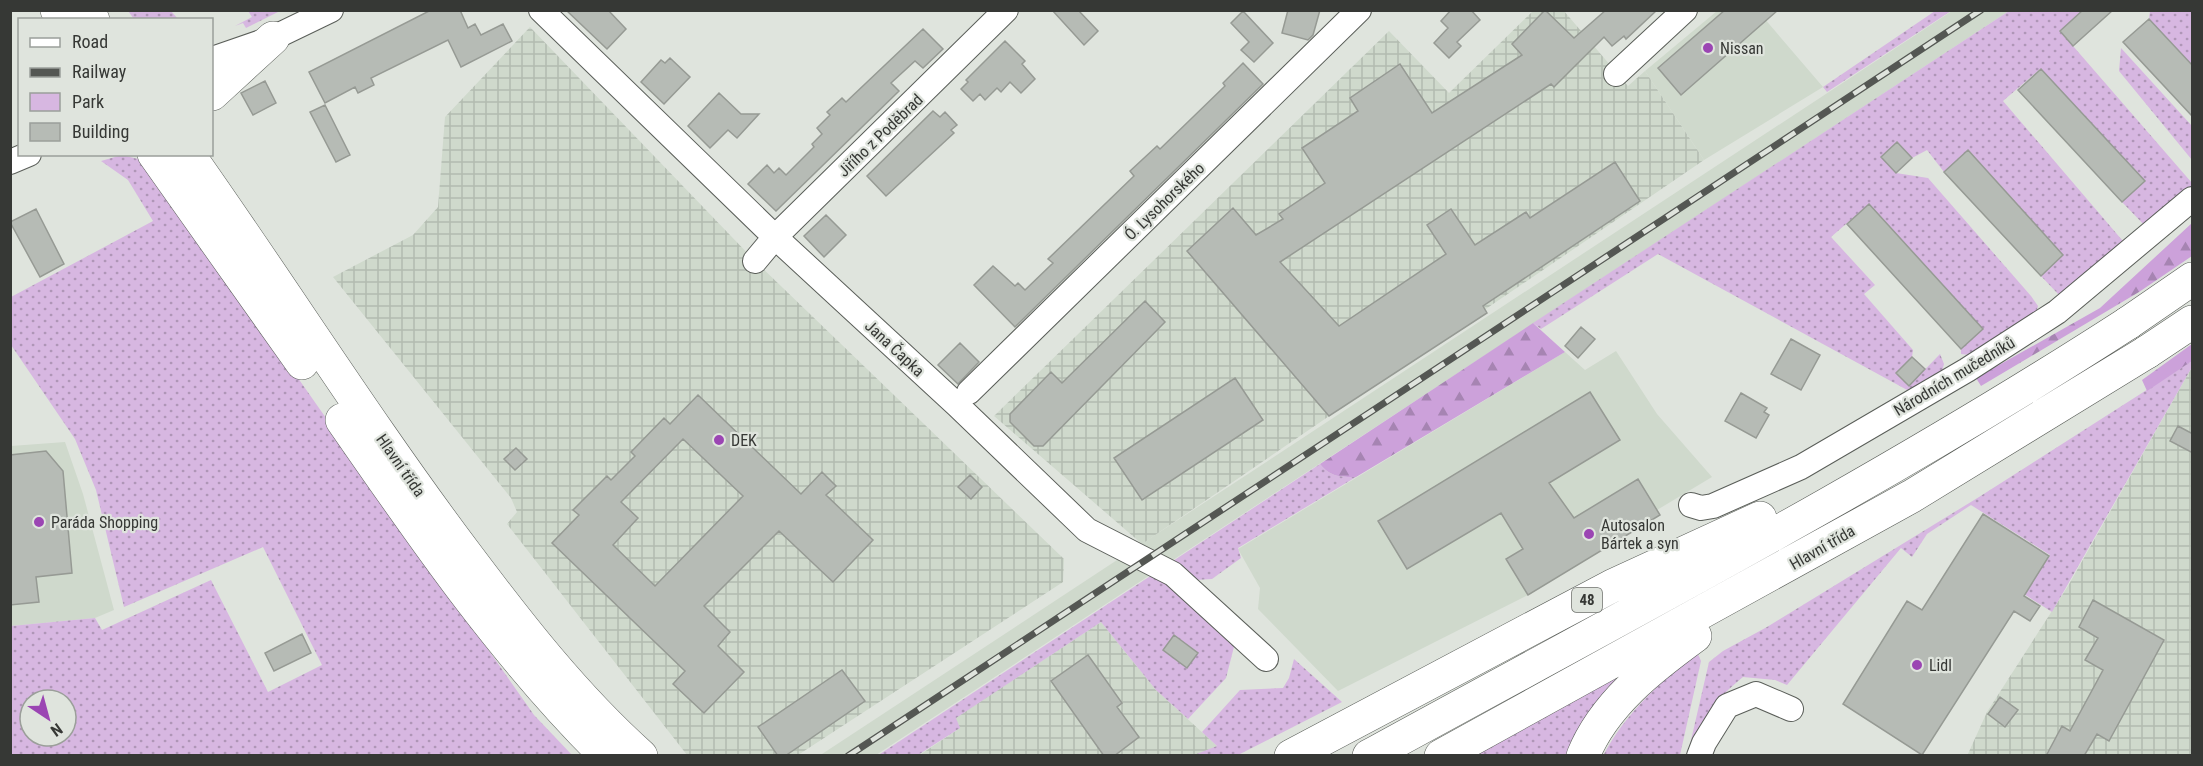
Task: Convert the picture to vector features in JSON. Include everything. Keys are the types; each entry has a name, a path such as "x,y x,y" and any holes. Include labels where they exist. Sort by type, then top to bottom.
{"main road":[{"path":"213,93 273,38"},
{"name":"Hlavní třída","path":"154,156 408,516 532,678 606,756"},
{"name":"Hlavní třída","path":"190,156 205,168 314,342 487,582 551,664 641,756"},
{"name":"48","path":"1369,756 1893,466 2012,396 2193,279"},
{"name":"Hlavní třída","path":"1441,756 1790,566 1912,496 2193,322"},
{"name":"48","path":"1291,756 1612,586 1743,525 1893,466"},
{"path":"1583,756 1588,743 1621,696 1646,673 1790,566"}],"street":[{"path":"213,59 273,38 332,10"},
{"name":"Jana Čapka","path":"541,10 775,237 957,405 1087,530 1173,574 1266,659"},
{"name":"Jiřího z Poděbrad","path":"755,261 775,237 1006,10"},
{"name":"Ó. Lysohorského","path":"969,392 1359,10"},
{"path":"1616,74 1685,10"},
{"name":"Národních mučedníků","path":"1691,505 1701,508 1713,506 1792,471 1967,370 2057,312 2193,199"},
{"path":"1699,756 1704,743 1727,706 1756,694 1791,709"}],"shaded area":[{"path":"1533,11 1564,11 1628,86 1645,71 1704,160 1142,544 994,416 1389,31 1449,93"},
{"path":"1717,11 1758,11 1823,87 1704,160 1645,71"},
{"path":"1952,11 2009,11 876,755 819,756"},
{"path":"530,27 755,261 1064,559 1063,582 798,755 687,755 507,524 517,512 511,498 333,277 413,235 438,207 445,117"},
{"path":"1616,351 1657,414 1712,477 1657,510 1660,515 1528,595 1338,691 1258,609 1260,588 1238,549 1565,352 1585,370"},
{"path":"2192,367 2192,755 1967,756 1987,712 2068,586"},
{"path":"65,442 83,494 114,610 95,618 11,626 11,446"},
{"path":"1101,622 1156,690 1217,746 1194,756 918,756 960,728 955,718"}],"green space":[{"path":"128,11 171,11 177,18 133,18"},
{"path":"248,11 280,11 246,28 243,23 235,26 252,17"},
{"path":"1935,11 1951,11 1827,92 1823,87"},
{"path":"2009,11 2083,11 2060,31 2192,183 2192,188 2148,229 2122,202 2040,69 2003,101 2128,247 2059,295 2041,276 2063,255 1968,150 1944,172 1927,150 1912,158 1897,142 1881,157 1896,173 1928,178 2031,296 2038,306 2036,313 1970,355 1961,354 1961,349 1982,329 1869,204 1831,237 1875,285 1864,294 1913,350 1912,357 1896,373 1909,386 1940,354 1944,364 1942,371 1909,391 1658,254 1541,329 1533,323"},
{"path":"2150,11 2192,11 2192,66 2149,19"},
{"path":"2121,48 2192,126 2192,160 2119,71"},
{"path":"126,156 146,161 534,715 572,755 11,756 11,626 95,618 102,630 211,580 268,692 322,665 263,547 124,607 96,490 75,439 11,345 11,297 153,221 128,180 101,161"},
{"path":"2192,223 2192,256 2139,292 1981,386 1976,378 2100,308"},
{"path":"1533,323 1565,352 1356,477 1332,474 1320,464"},
{"path":"2192,344 2192,361 2147,391 2142,380"},
{"path":"2192,361 2192,367 2052,612 2024,594 2050,555 1971,505 1927,534 1912,557 1901,548 1787,685 1775,680 1743,677 1724,694 1711,710 1689,749 1709,662 1723,651 1767,627 1979,497"},
{"path":"1320,464 1332,474 1356,477 1238,548 1241,558 1212,579 1195,580 1173,561"},
{"path":"1155,573 1236,639 1226,678 1188,719 1156,690 1101,622 956,718 960,728 918,755 877,756"},
{"path":"1697,652 1701,661 1680,755 1603,756 1633,712 1657,687"},
{"path":"1294,659 1342,702 1238,755 1194,755 1217,746 1202,732 1240,690 1283,688 1289,678"},
{"path":"1619,676 1583,724 1567,755 1474,756"}],"building":[{"path":"431,10 460,10 468,28 475,24 481,35 503,24 512,41 461,67 448,40 371,78 374,85 358,93 355,87 325,103 309,72"},
{"path":"566,10 608,10 626,29 607,49"},
{"path":"1052,10 1078,10 1098,31 1084,45"},
{"path":"1288,10 1320,10 1313,35 1308,40 1282,33"},
{"path":"1451,10 1471,10 1480,20 1457,42 1461,46 1449,58 1434,43 1448,28 1441,21"},
{"path":"1545,10 1574,38 1606,10 1657,10 1626,39 1624,36 1612,46 1604,37 1554,87 1551,84 1280,262 1339,326 1446,254 1427,225 1451,209 1475,245 1526,212 1530,218 1615,162 1640,201 1483,306 1487,313 1329,416 1187,251 1233,208 1256,235 1283,219 1279,214 1325,183 1302,148 1358,111 1350,98 1400,64 1432,113 1522,55 1512,44"},
{"name":"Nissan","path":"1725,10 1778,10 1681,95 1658,68"},
{"path":"2083,10 2113,10 2073,46 2060,31"},
{"path":"1243,11 1273,43 1254,62 1241,50 1249,42 1231,23"},
{"path":"2149,19 2193,66 2193,117 2123,42"},
{"path":"923,29 943,49 923,68 915,61 891,83 899,91 776,211 748,184 767,165 774,173 779,168 786,175 814,147 812,144 822,134 817,128 830,115 827,112 842,98 846,102"},
{"path":"1005,41 1025,61 1022,64 1035,79 1021,93 1010,82 1001,92 997,88 985,100 980,94 973,101 961,89 968,82 966,80"},
{"path":"670,58 690,77 664,104 641,82 661,60 665,63"},
{"path":"1243,63 1263,84 1015,327 974,285 993,266 1015,286 1018,283 1025,290 1053,263 1048,259 1134,176 1130,171 1157,146 1160,149 1225,86 1223,83"},
{"path":"2041,69 2145,181 2122,202 2018,90"},
{"path":"265,81 276,103 253,115 241,93"},
{"path":"719,93 741,114 759,114 737,138 728,130 710,148 688,126"},
{"path":"325,105 350,155 336,162 310,112"},
{"path":"933,111 940,117 945,112 957,125 951,130 954,133 886,196 867,176"},
{"path":"1897,142 1912,158 1896,173 1881,157"},
{"path":"1968,150 2063,255 2041,276 1944,172"},
{"path":"1869,204 1983,329 1961,349 1847,224"},
{"path":"36,209 64,264 40,277 10,222"},
{"path":"826,215 846,235 824,257 804,236"},
{"path":"1145,301 1165,322 1043,446 1034,446 1010,422 1010,414 1051,372 1062,383"},
{"path":"1581,327 1595,339 1578,358 1565,346"},
{"path":"1791,339 1820,355 1801,390 1771,374"},
{"path":"960,343 979,362 958,384 938,365"},
{"path":"1912,357 1925,369 1909,386 1896,373"},
{"path":"1235,378 1263,420 1142,500 1114,458"},
{"path":"1590,392 1620,440 1549,483 1574,518 1638,479 1660,515 1528,595 1506,559 1523,549 1501,513 1407,569 1378,521"},
{"path":"1741,393 1767,408 1764,412 1769,415 1756,438 1725,421"},
{"path":"698,395 801,494 822,472 836,486 826,495 873,540 833,582 779,531 704,606 730,632 718,646 744,672 704,713 673,684 685,671 552,543 579,515 573,510 607,476 611,480 635,456 631,452 664,418 670,424","holes":["683,439 743,496 655,586 613,545 638,518 621,502"]},
{"path":"2178,426 2193,434 2193,453 2170,441"},
{"path":"516,448 527,459 515,470 504,459"},
{"name":"Paráda Shopping","path":"46,451 63,471 72,573 36,577 39,602 10,605 10,455"},
{"path":"970,475 982,487 971,499 958,487"},
{"path":"1983,514 2049,556 2024,596 2040,606 2030,621 2014,611 1922,755 1843,704 1907,601 1922,610"},
{"path":"2093,600 2164,640 2109,741 2097,734 2084,756 2046,756 2062,726 2070,731 2103,670 2085,660 2098,638 2079,627"},
{"path":"302,634 311,653 274,671 265,653"},
{"path":"1174,635 1198,653 1187,668 1163,650"},
{"path":"1088,655 1122,703 1117,707 1139,737 1114,756 1104,756 1051,681"},
{"path":"842,670 865,701 785,756 778,756 758,727"},
{"path":"2000,697 2018,710 2005,727 1988,714"}],"railway":[{"path":"848,756 1981,10"}],"place":[{"name":"Nissan","path":"1708,48"},
{"name":"DEK","path":"719,440"},
{"name":"Paráda Shopping","path":"39,522"},
{"name":"Autosalon Bártek a syn","path":"1589,534"},
{"name":"Lidl","path":"1917,665"}]}
